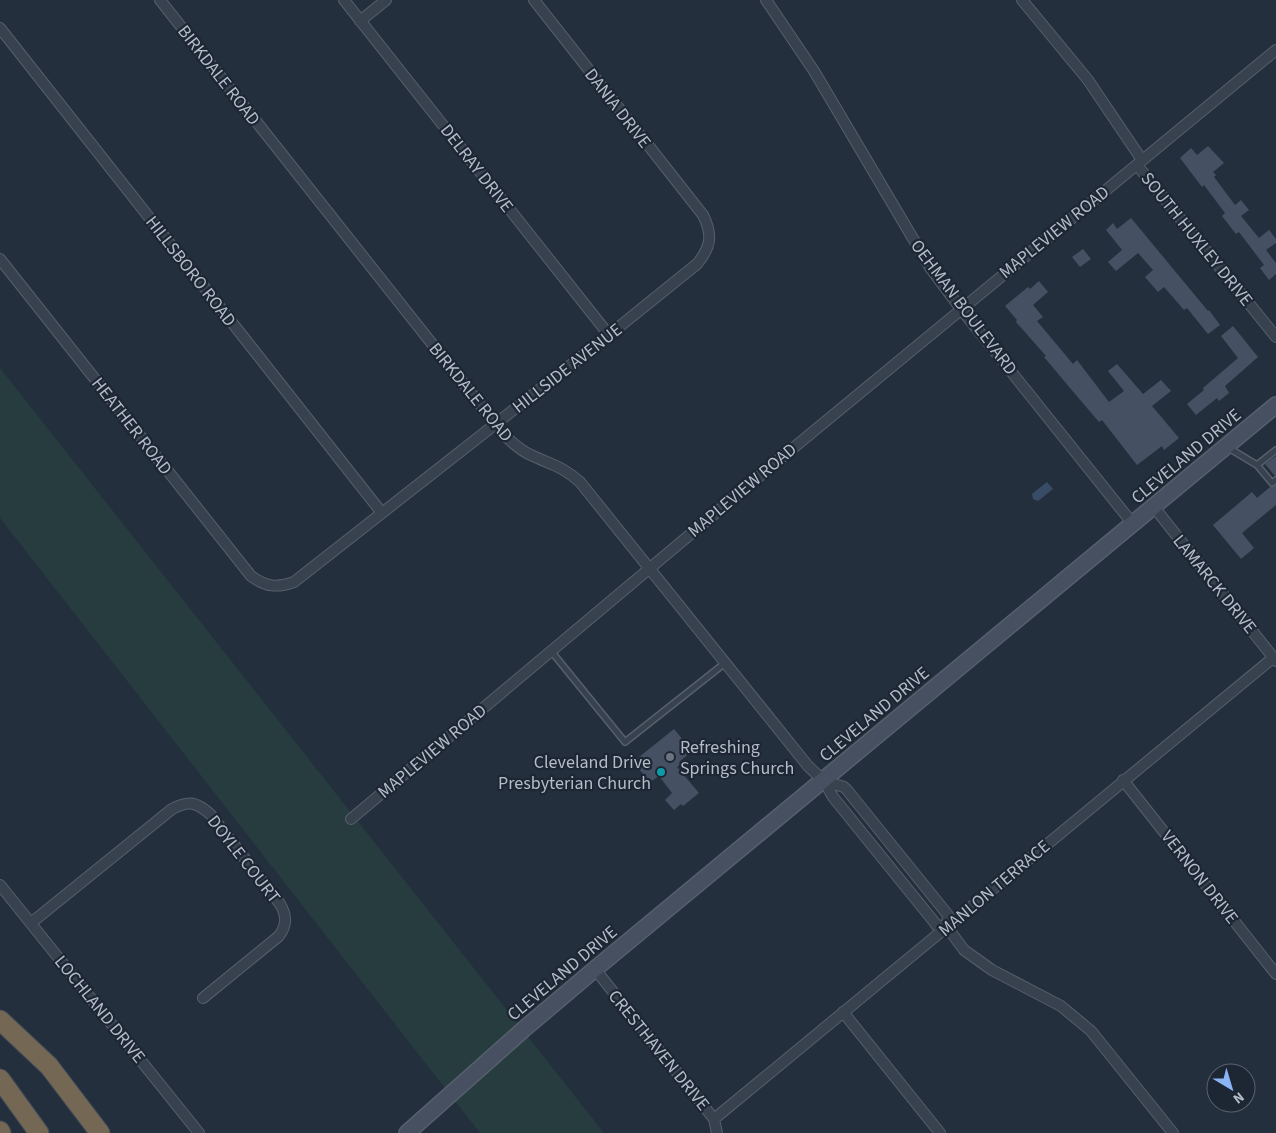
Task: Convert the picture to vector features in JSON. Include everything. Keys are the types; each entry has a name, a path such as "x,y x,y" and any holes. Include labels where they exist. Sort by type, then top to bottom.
{"highway":[{"path":"0,1020 49,1066 100,1133"},
{"path":"0,1079 39,1133"}],"street":[{"name":"BIRKDALE ROAD","path":"160,0 504,436 518,448 555,464 580,482 808,766 824,781"},
{"name":"DELRAY DRIVE","path":"344,0 609,335"},
{"path":"360,20 386,0"},
{"name":"DANIA DRIVE","path":"534,0 703,215"},
{"name":"OEHMAN BOULEVARD","path":"766,0 814,71 931,269 1133,524"},
{"name":"SOUTH HUXLEY DRIVE","path":"1022,0 1088,80 1139,162 1276,336"},
{"name":"HILLSBORO ROAD","path":"0,28 382,513"},
{"name":"MAPLEVIEW ROAD","path":"351,819 649,568 1276,50"},
{"name":"HILLSIDE AVENUE","path":"270,586 283,586 294,582 697,264 705,255 709,245 708,225 703,215"},
{"name":"HEATHER ROAD","path":"0,259 251,576 270,586"},
{"name":"CLEVELAND DRIVE","path":"407,1133 595,969 1154,508 1276,405"},
{"name":"LAMARCK DRIVE","path":"1154,508 1275,659"},
{"name":"MANLON TERRACE","path":"714,1118 1124,780 1275,659"},
{"name":"VERNON DRIVE","path":"1124,780 1276,974"},
{"path":"824,781 844,787 948,915 947,927 964,950 992,970 1061,1006 1091,1031 1173,1133"},
{"path":"824,781 833,797 936,925 947,927"},
{"name":"DOYLE COURT","path":"31,923 172,809 183,803 193,803 202,807 210,815 280,904 286,917 284,929 279,936 203,998"},
{"path":"885,862 897,853"},
{"name":"LOCHLAND DRIVE","path":"0,885 199,1133"},
{"name":"CRESTHAVEN DRIVE","path":"595,969 714,1118 717,1133"},
{"path":"843,1012 940,1133"}],"lane":[{"path":"1226,446 1257,465 1274,482"},
{"path":"1257,465 1276,450"},
{"path":"551,651 625,742 725,663"}],"green space":[{"path":"0,368 604,1133 480,1133 0,518"}],"water":[{"path":"1047,482 1053,489 1038,501 1033,499 1032,494"}],"building":[{"path":"1208,146 1224,163 1213,172 1216,175 1214,177 1235,205 1241,200 1249,210 1241,216 1259,238 1269,230 1276,239 1276,243 1266,250 1276,263 1276,274 1269,280 1260,268 1264,265 1239,232 1236,234 1222,216 1225,213 1180,158 1191,148 1197,155"},
{"path":"1131,218 1220,325 1208,334 1187,308 1184,310 1164,287 1158,292 1145,277 1153,270 1138,253 1116,271 1108,262 1122,250 1106,230 1113,223 1117,229"},
{"path":"1083,249 1091,259 1080,267 1072,257"},
{"path":"1039,281 1048,292 1033,305 1043,317 1037,321 1073,364 1077,360 1109,402 1124,391 1108,371 1117,364 1143,394 1161,380 1171,391 1152,406 1179,438 1164,450 1162,446 1137,465 1102,420 1099,422 1044,357 1046,356 1016,322 1017,320 1005,306 1028,287 1030,289"},
{"path":"1233,326 1258,357 1225,386 1229,393 1219,401 1217,398 1196,415 1187,404 1238,358 1221,336"},
{"path":"1276,456 1276,476 1275,476 1265,464"},
{"path":"1276,485 1276,505 1242,533 1254,548 1241,559 1213,525 1252,492 1257,498 1270,487"},
{"name":"Cleveland Drive Presbyterian Church","path":"674,729 692,751 679,762 681,764 677,767 699,793 683,806 681,804 674,810 665,800 672,793 659,776 650,782 633,762"}],"place":[{"name":"Refreshing Springs Church","path":"670,757"},
{"name":"Cleveland Drive Presbyterian Church","path":"661,772"}]}
